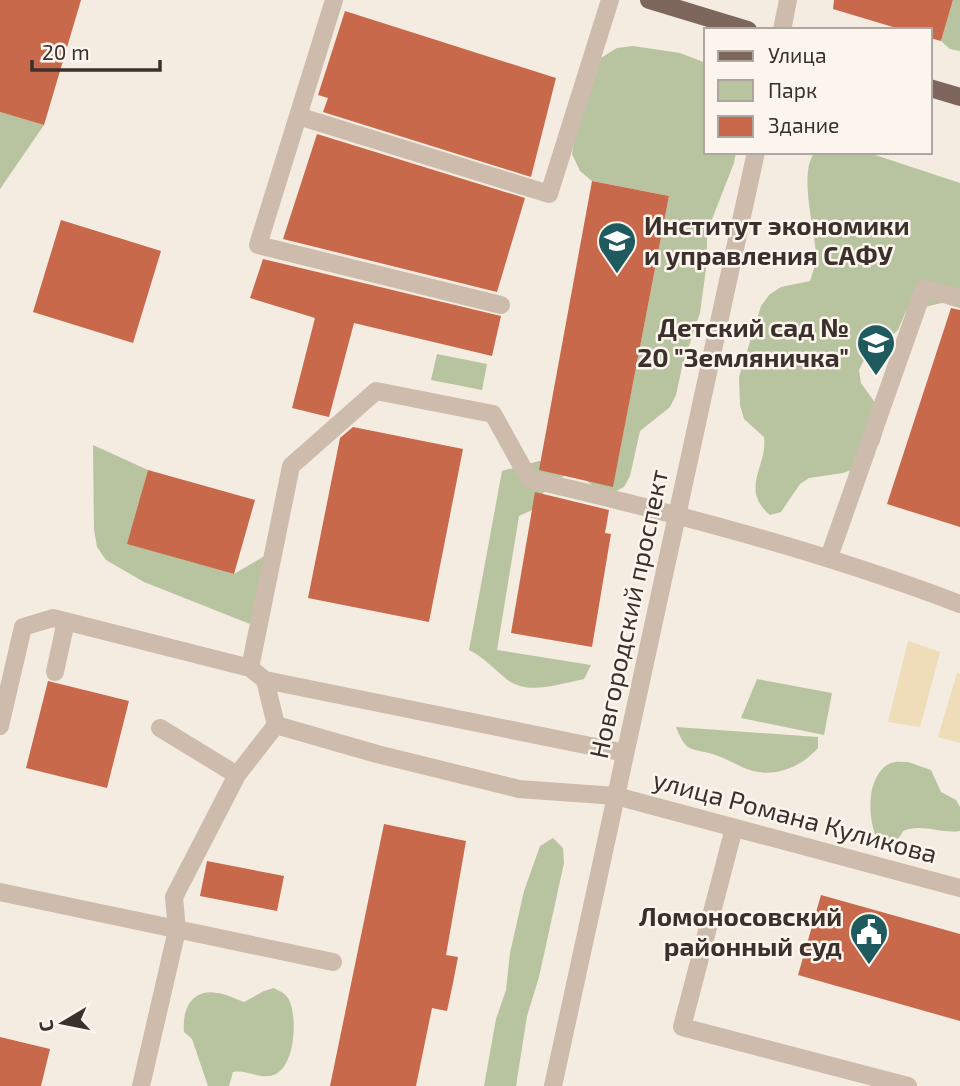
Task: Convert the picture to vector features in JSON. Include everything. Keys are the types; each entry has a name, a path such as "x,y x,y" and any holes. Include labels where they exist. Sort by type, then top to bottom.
{"main road":[{"path":"649,0 741,28"},
{"path":"932,89 960,97"}],"street":[{"path":"334,0 258,245 501,304"},
{"path":"298,116 550,194 610,0"},
{"path":"782,28 788,0"},
{"name":"Новгородский проспект","path":"553,1086 756,154"},
{"path":"829,557 923,288 960,299"},
{"path":"250,667 291,466 376,391 493,414 529,479 677,514 829,557 960,604"},
{"path":"0,726 23,627 52,618 250,667 265,680 625,753"},
{"path":"55,672 66,621"},
{"path":"141,1086 177,930 174,897 237,775 276,725 265,680"},
{"name":"улица Романа Куликова","path":"276,725 377,754 519,789 616,796 960,888"},
{"path":"160,728 237,775"},
{"path":"734,828 682,1027 908,1086"},
{"path":"0,891 333,962"}],"green space":[{"path":"953,0 960,0 960,51 950,49 941,41"},
{"path":"633,46 680,53 704,62 704,154 736,154 707,232 707,261 700,313 682,367 676,395 670,407 640,431 630,476 624,487 612,493 600,491 579,475 566,474 543,493 543,505 519,516 497,650 591,665 584,679 532,688 513,683 469,650 502,471 539,461 615,475 669,196 592,181 580,171 572,154 579,114 587,102 601,58 617,48"},
{"path":"0,112 44,125 0,189"},
{"path":"814,154 872,154 960,183 960,299 906,311 898,330 864,360 859,370 861,383 881,411 882,434 879,444 854,469 809,478 800,484 781,512 770,515 761,505 756,487 764,437 744,419 740,405 739,377 761,306 769,295 781,287 810,281 816,255 808,187 810,161"},
{"path":"437,354 487,364 482,390 431,380"},
{"path":"93,445 148,470 128,544 234,574 268,554 255,626 144,582 106,560 97,547 94,530"},
{"path":"757,679 832,693 824,735 741,718"},
{"path":"676,727 818,737 818,748 797,765 780,771 762,772 749,770 718,756 688,747"},
{"path":"908,762 931,770 941,792 956,800 960,807 960,831 917,828 903,831 892,841 877,839 870,809 873,786 883,769 891,763"},
{"path":"553,838 563,848 564,863 539,977 527,1016 516,1086 484,1086 496,1019 506,990 510,953 524,891 540,846"},
{"path":"274,988 289,999 293,1019 291,1052 282,1069 271,1076 233,1072 229,1086 208,1086 192,1039 184,1032 185,1016 190,1003 208,992 224,994 244,1002"}],"sand":[{"path":"908,641 940,652 920,727 888,722"},
{"path":"957,673 960,674 960,743 938,737"}],"building":[{"path":"0,0 81,0 44,125 0,112"},
{"path":"834,0 953,0 941,41 932,39 932,28 896,28 833,9"},
{"path":"345,11 556,78 531,177 323,112 328,98 318,95"},
{"path":"317,134 525,198 497,292 283,239"},
{"path":"592,181 669,196 613,487 539,470"},
{"path":"61,220 161,251 133,343 33,312"},
{"path":"263,259 501,316 492,356 354,323 329,417 292,408 315,318 250,298"},
{"path":"951,308 960,310 960,527 887,504"},
{"path":"353,427 463,449 429,622 308,598 340,438"},
{"path":"148,470 255,500 234,574 127,544"},
{"path":"535,492 609,510 605,533 611,534 592,647 511,633"},
{"path":"48,681 129,701 107,788 26,768"},
{"path":"384,824 466,841 446,955 458,957 453,983 447,1011 432,1008 416,1086 330,1086"},
{"path":"207,861 284,876 277,911 200,896"},
{"path":"821,895 960,934 960,1021 798,975"},
{"path":"0,1037 50,1049 41,1086 0,1086"}],"place":[{"name":"Институт экономики и управления САФУ","path":"617,275"},
{"name":"Детский сад № 20 \"Земляничка\"","path":"876,377"},
{"name":"Ломоносовский районный cуд","path":"869,966"}]}
